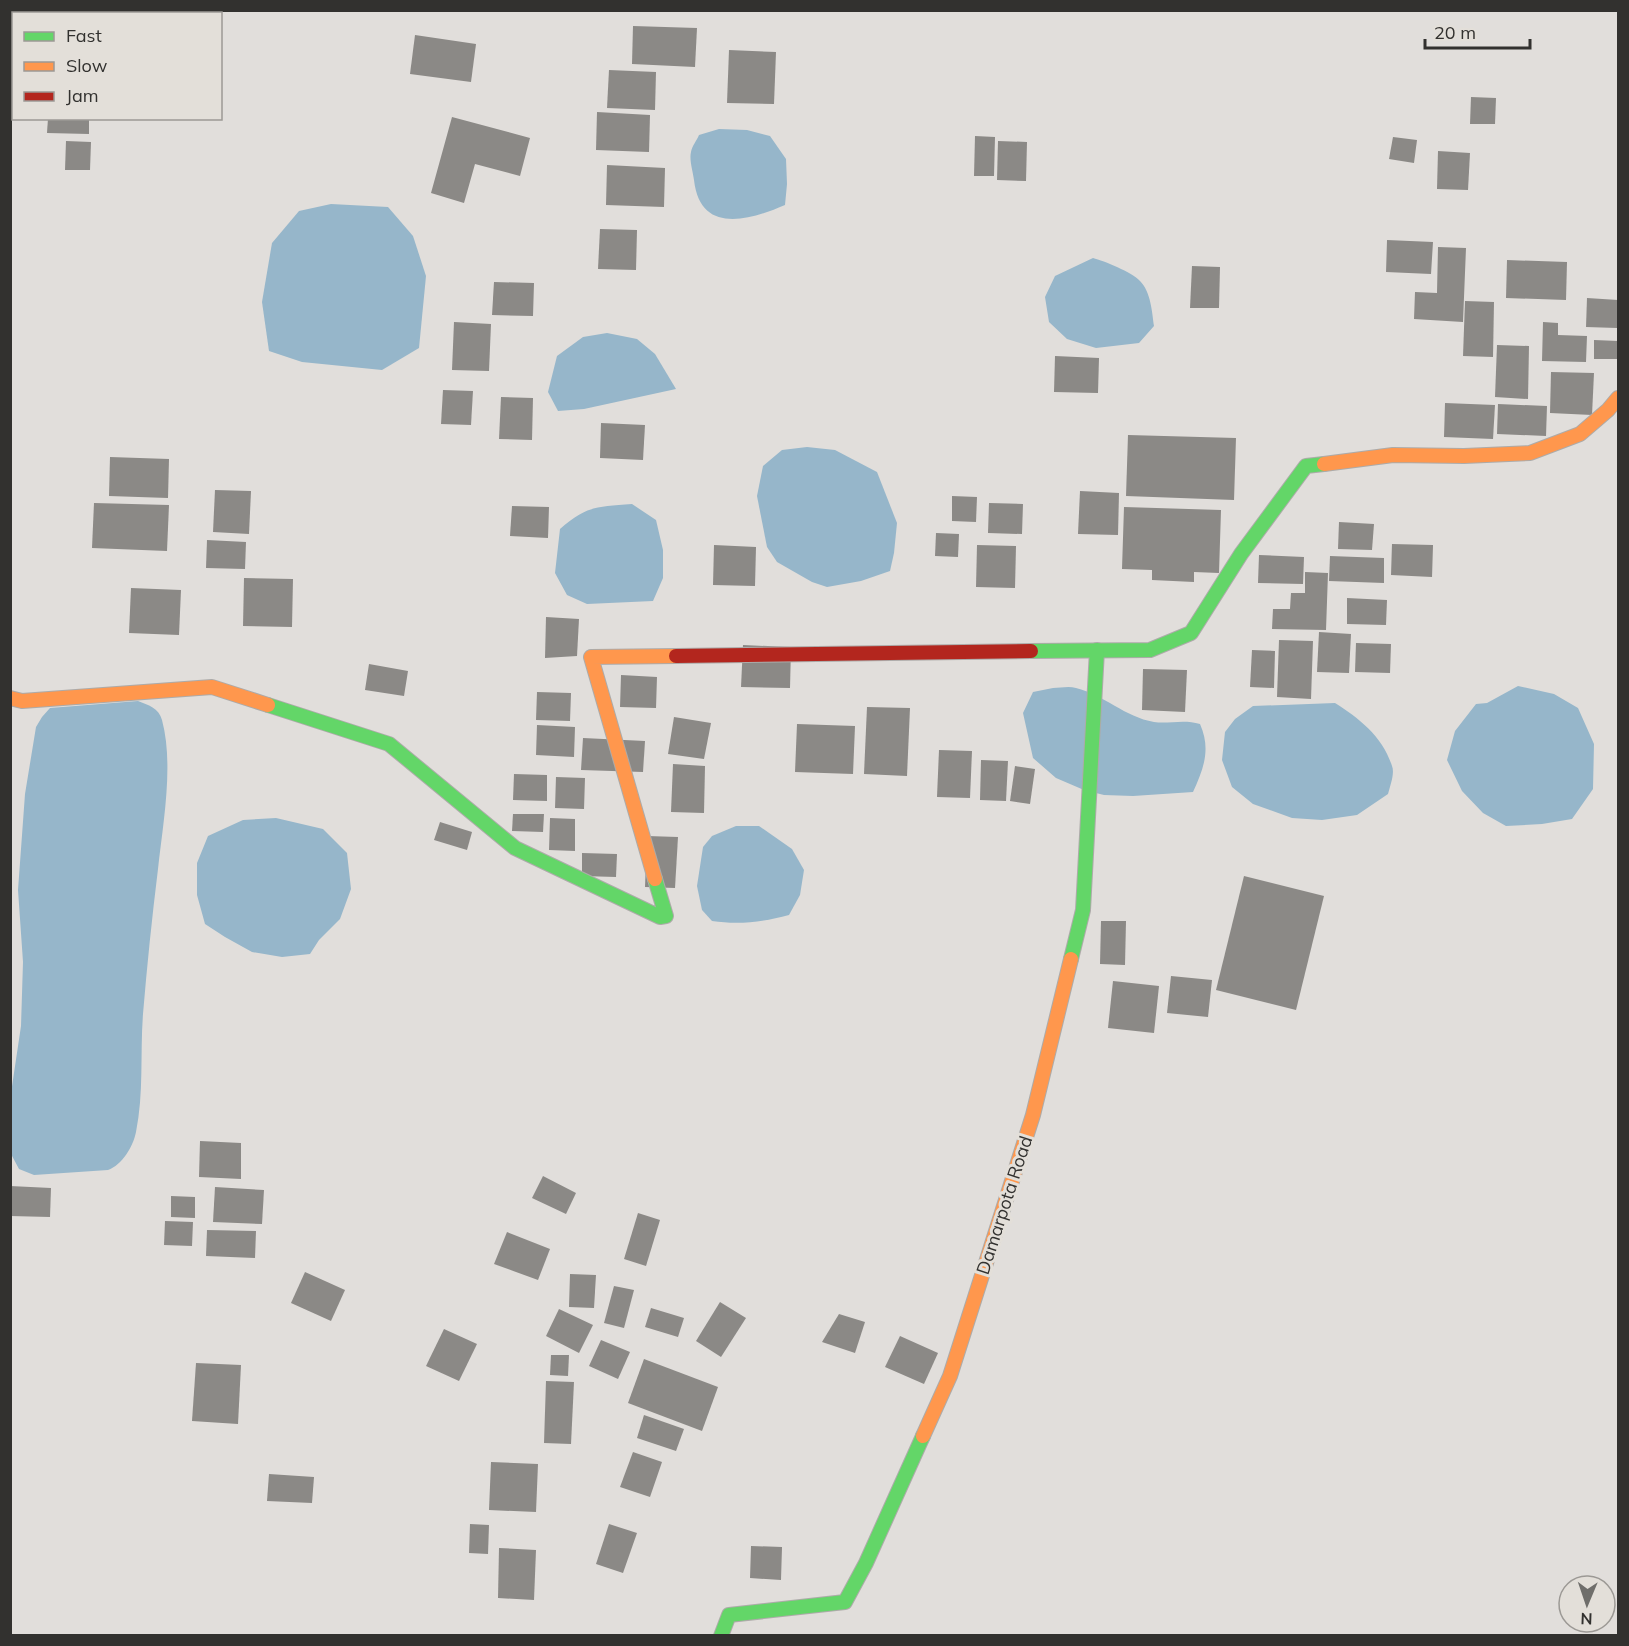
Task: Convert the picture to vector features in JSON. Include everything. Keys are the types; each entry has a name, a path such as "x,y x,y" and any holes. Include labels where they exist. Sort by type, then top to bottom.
{"street":[{"path":"10,698 22,701 212,687 389,744 515,849 660,917 666,916 591,657 1150,650 1191,633 1241,554 1306,466 1393,455 1464,456 1530,453 1580,434 1608,410 1618,398"},
{"name":"Damarpota Road","path":"721,1635 729,1615 845,1602 866,1563 950,1376 1033,1115 1083,910 1097,650"}],"water":[{"path":"719,129 747,130 770,136 786,159 785,205 756,215 728,219 716,216 706,209 698,197 691,166 691,152 699,135"},
{"path":"331,204 388,207 413,236 426,276 419,348 382,370 302,362 269,351 262,302 272,243 299,211"},
{"path":"1093,258 1131,274 1147,291 1154,326 1139,343 1096,348 1067,339 1049,322 1045,297 1055,276"},
{"path":"607,333 637,339 655,354 676,389 584,409 558,411 548,392 557,356 583,337"},
{"path":"807,447 835,450 877,472 897,523 890,571 861,581 827,587 812,582 777,562 767,547 757,496 763,466 782,450"},
{"path":"632,504 656,520 663,550 663,578 653,601 587,604 567,595 555,573 560,529 586,511"},
{"path":"1518,686 1554,694 1578,708 1594,744 1593,789 1572,819 1542,824 1506,826 1483,813 1462,791 1447,760 1455,731 1476,704 1487,703"},
{"path":"1073,687 1086,691 1134,716 1154,722 1200,724 1206,750 1193,792 1133,796 1104,795 1084,790 1056,778 1033,758 1023,713 1033,692"},
{"path":"138,701 153,708 161,716 167,756 167,775 165,814 142,1029 140,1103 136,1132 126,1155 113,1168 34,1175 19,1169 11,1154 11,1093 21,1026 23,962 18,890 25,794 36,727 50,708"},
{"path":"1335,703 1369,729 1383,746 1393,769 1388,794 1357,815 1322,820 1292,818 1253,804 1232,787 1222,760 1225,732 1235,719 1253,706"},
{"path":"276,818 323,829 347,853 351,889 340,919 319,940 310,954 282,957 252,952 205,924 197,895 197,863 208,836 243,820"},
{"path":"736,826 759,826 792,849 804,870 800,895 789,915 732,923 712,921 702,910 697,886 703,847 712,836"}],"building":[{"path":"633,26 697,28 695,67 632,64"},
{"path":"415,35 476,44 471,82 410,74"},
{"path":"729,50 776,52 774,104 727,103"},
{"path":"609,70 656,72 655,110 607,108"},
{"path":"10,79 12,79 12,114 10,114"},
{"path":"1471,97 1496,98 1495,124 1470,124"},
{"path":"597,112 650,115 649,152 596,150"},
{"path":"452,117 530,138 520,176 475,164 464,203 431,193"},
{"path":"48,120 89,120 89,134 47,133"},
{"path":"975,136 995,137 994,176 974,176"},
{"path":"1393,137 1417,140 1414,163 1389,159"},
{"path":"66,141 91,142 90,170 65,170"},
{"path":"998,141 1027,142 1026,181 997,180"},
{"path":"1438,151 1470,153 1468,190 1437,189"},
{"path":"607,165 665,168 664,207 606,205"},
{"path":"600,229 637,230 636,270 598,269"},
{"path":"1387,240 1433,242 1431,274 1386,272"},
{"path":"1438,247 1466,248 1463,322 1414,319 1415,292 1437,293"},
{"path":"1507,260 1567,262 1566,300 1506,298"},
{"path":"1192,266 1220,267 1219,308 1190,308"},
{"path":"494,282 534,283 533,316 492,315"},
{"path":"1587,298 1618,300 1617,328 1586,327"},
{"path":"1465,301 1494,302 1493,357 1463,356"},
{"path":"454,322 491,324 489,371 452,370"},
{"path":"1543,322 1558,323 1558,335 1587,336 1586,362 1542,361"},
{"path":"1594,340 1618,341 1618,359 1594,359"},
{"path":"1497,345 1529,346 1528,399 1495,397"},
{"path":"1055,356 1099,358 1098,393 1054,392"},
{"path":"1551,372 1594,373 1592,415 1550,413"},
{"path":"443,390 473,391 471,425 441,424"},
{"path":"501,397 533,398 532,440 499,439"},
{"path":"1445,403 1495,405 1493,439 1444,437"},
{"path":"1498,404 1547,406 1546,436 1497,434"},
{"path":"601,423 645,425 643,460 600,458"},
{"path":"1128,435 1236,438 1234,500 1126,496"},
{"path":"110,457 169,459 168,498 109,496"},
{"path":"215,490 251,491 249,534 213,532"},
{"path":"1080,491 1119,493 1118,535 1078,534"},
{"path":"952,496 977,497 976,522 952,521"},
{"path":"94,503 169,505 167,551 92,548"},
{"path":"989,503 1023,504 1022,534 988,533"},
{"path":"512,506 549,507 548,538 510,536"},
{"path":"1124,507 1221,510 1219,573 1194,572 1194,582 1152,580 1152,570 1122,569"},
{"path":"1339,522 1374,524 1372,550 1338,549"},
{"path":"936,533 959,534 958,557 935,556"},
{"path":"207,540 246,542 245,569 206,568"},
{"path":"1392,544 1433,545 1432,577 1391,575"},
{"path":"714,545 756,547 755,586 713,585"},
{"path":"977,545 1016,546 1015,588 976,587"},
{"path":"1259,555 1304,557 1303,584 1258,583"},
{"path":"1330,556 1384,558 1384,583 1329,581"},
{"path":"1305,572 1328,573 1326,630 1272,629 1273,609 1290,609 1291,593 1305,593"},
{"path":"244,578 293,579 292,627 243,626"},
{"path":"131,588 181,590 179,635 129,633"},
{"path":"1347,598 1387,600 1386,625 1347,624"},
{"path":"546,617 579,619 577,656 545,658"},
{"path":"1319,632 1351,634 1349,673 1317,672"},
{"path":"1279,640 1313,641 1311,699 1277,697"},
{"path":"1356,643 1391,644 1390,673 1355,672"},
{"path":"743,645 791,647 790,688 741,687"},
{"path":"1252,650 1275,651 1274,688 1250,687"},
{"path":"369,664 408,671 404,696 365,690"},
{"path":"1143,669 1187,670 1185,712 1142,710"},
{"path":"621,675 657,677 656,708 620,707"},
{"path":"537,692 571,693 570,721 536,720"},
{"path":"867,707 910,708 907,776 864,774"},
{"path":"674,717 711,723 704,759 668,754"},
{"path":"797,724 855,726 853,774 795,772"},
{"path":"537,725 575,727 574,757 536,755"},
{"path":"583,738 645,741 643,772 581,770"},
{"path":"939,750 972,751 970,798 937,797"},
{"path":"981,760 1008,761 1006,801 980,800"},
{"path":"673,764 705,766 704,813 671,812"},
{"path":"1015,766 1035,769 1030,804 1010,801"},
{"path":"514,774 547,775 547,801 513,800"},
{"path":"556,777 585,778 584,809 555,808"},
{"path":"513,814 544,814 543,832 512,831"},
{"path":"550,818 575,819 575,851 549,850"},
{"path":"440,822 472,832 467,850 434,840"},
{"path":"647,836 678,837 675,888 645,887"},
{"path":"582,853 617,854 616,877 582,876"},
{"path":"1244,876 1324,896 1296,1010 1216,990"},
{"path":"1101,921 1126,921 1125,965 1100,964"},
{"path":"1171,976 1212,980 1208,1017 1167,1013"},
{"path":"1113,981 1159,986 1154,1033 1108,1028"},
{"path":"200,1141 241,1143 241,1179 199,1177"},
{"path":"543,1176 576,1193 566,1214 532,1198"},
{"path":"10,1186 51,1188 50,1217 10,1216"},
{"path":"215,1187 264,1190 262,1224 213,1222"},
{"path":"171,1196 195,1197 195,1218 171,1217"},
{"path":"638,1213 660,1220 646,1266 624,1259"},
{"path":"165,1221 193,1222 192,1246 164,1245"},
{"path":"207,1230 256,1231 255,1258 206,1256"},
{"path":"507,1232 550,1249 538,1280 494,1264"},
{"path":"305,1272 345,1290 331,1321 291,1303"},
{"path":"570,1274 596,1275 594,1308 569,1307"},
{"path":"614,1286 634,1290 624,1328 604,1323"},
{"path":"720,1302 746,1318 721,1357 696,1341"},
{"path":"651,1308 684,1318 678,1337 645,1327"},
{"path":"559,1309 593,1325 579,1353 546,1336"},
{"path":"839,1314 865,1322 855,1353 822,1342"},
{"path":"444,1329 477,1344 459,1381 426,1366"},
{"path":"900,1336 938,1353 924,1384 885,1367"},
{"path":"601,1340 630,1352 618,1379 589,1366"},
{"path":"551,1355 569,1355 568,1376 550,1375"},
{"path":"644,1359 718,1387 702,1431 628,1403"},
{"path":"196,1363 241,1365 238,1424 192,1421"},
{"path":"546,1381 574,1382 571,1444 544,1443"},
{"path":"644,1415 684,1429 676,1451 637,1438"},
{"path":"633,1452 662,1462 650,1497 620,1487"},
{"path":"491,1462 538,1464 536,1512 489,1510"},
{"path":"269,1474 314,1477 312,1503 267,1501"},
{"path":"470,1524 489,1525 488,1554 469,1553"},
{"path":"609,1524 637,1533 623,1573 596,1564"},
{"path":"751,1546 782,1547 781,1580 750,1578"},
{"path":"499,1548 536,1550 534,1600 498,1598"}],"traffic: fast":[{"path":"1031,651 1150,650 1191,633 1241,554 1306,466 1324,464"},
{"path":"1071,959 1083,910 1097,650"},
{"path":"268,705 389,744 515,848 660,917 666,916 655,879"},
{"path":"721,1636 729,1615 845,1602 866,1563 923,1436"}],"traffic: slow":[{"path":"1324,464 1393,455 1464,456 1530,453 1580,434 1608,410 1618,398"},
{"path":"655,879 591,657 676,656"},
{"path":"10,698 22,701 212,687 268,705"},
{"path":"923,1436 950,1376 1033,1115 1071,959"}],"traffic: jam":[{"path":"676,656 1031,651"}]}
